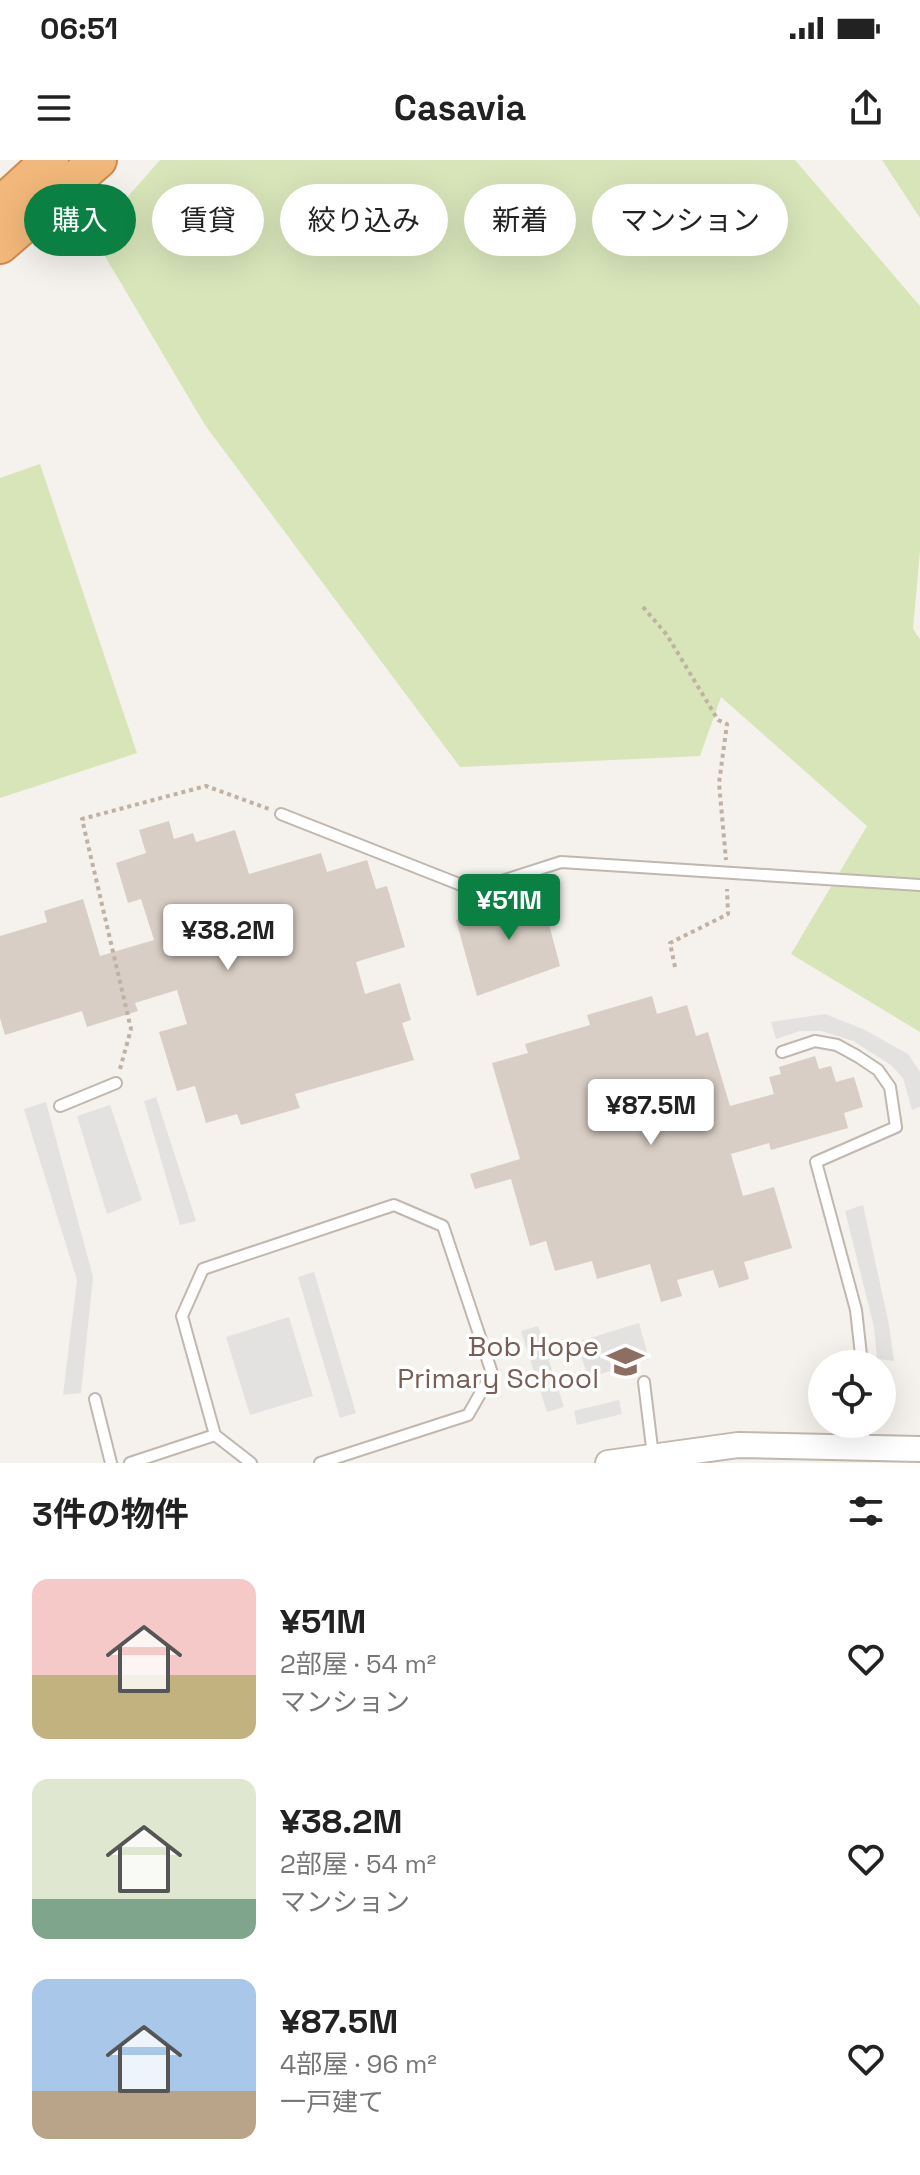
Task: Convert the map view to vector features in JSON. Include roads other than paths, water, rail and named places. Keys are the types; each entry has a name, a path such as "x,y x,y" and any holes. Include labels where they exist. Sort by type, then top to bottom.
{"highway":[{"path":"0,206 50,160"},
{"path":"0,245 98,160"}],"street":[{"path":"608,1463 738,1445 826,1438"},
{"path":"876,1438 920,1449"}],"lane":[{"path":"281,814 474,890 561,862 920,885"},
{"path":"782,1052 815,1041 837,1045 878,1070 890,1087 896,1127 816,1162 856,1310 860,1350"},
{"path":"60,1106 116,1083"},
{"path":"251,1463 215,1435 182,1316 203,1269 394,1205 443,1226 492,1373 468,1415 320,1463"},
{"path":"644,1382 653,1456"},
{"path":"95,1399 111,1463"},
{"path":"130,1463 215,1435"}],"place":[{"name":"Bob Hope Primary School","path":"625,1362"}]}
